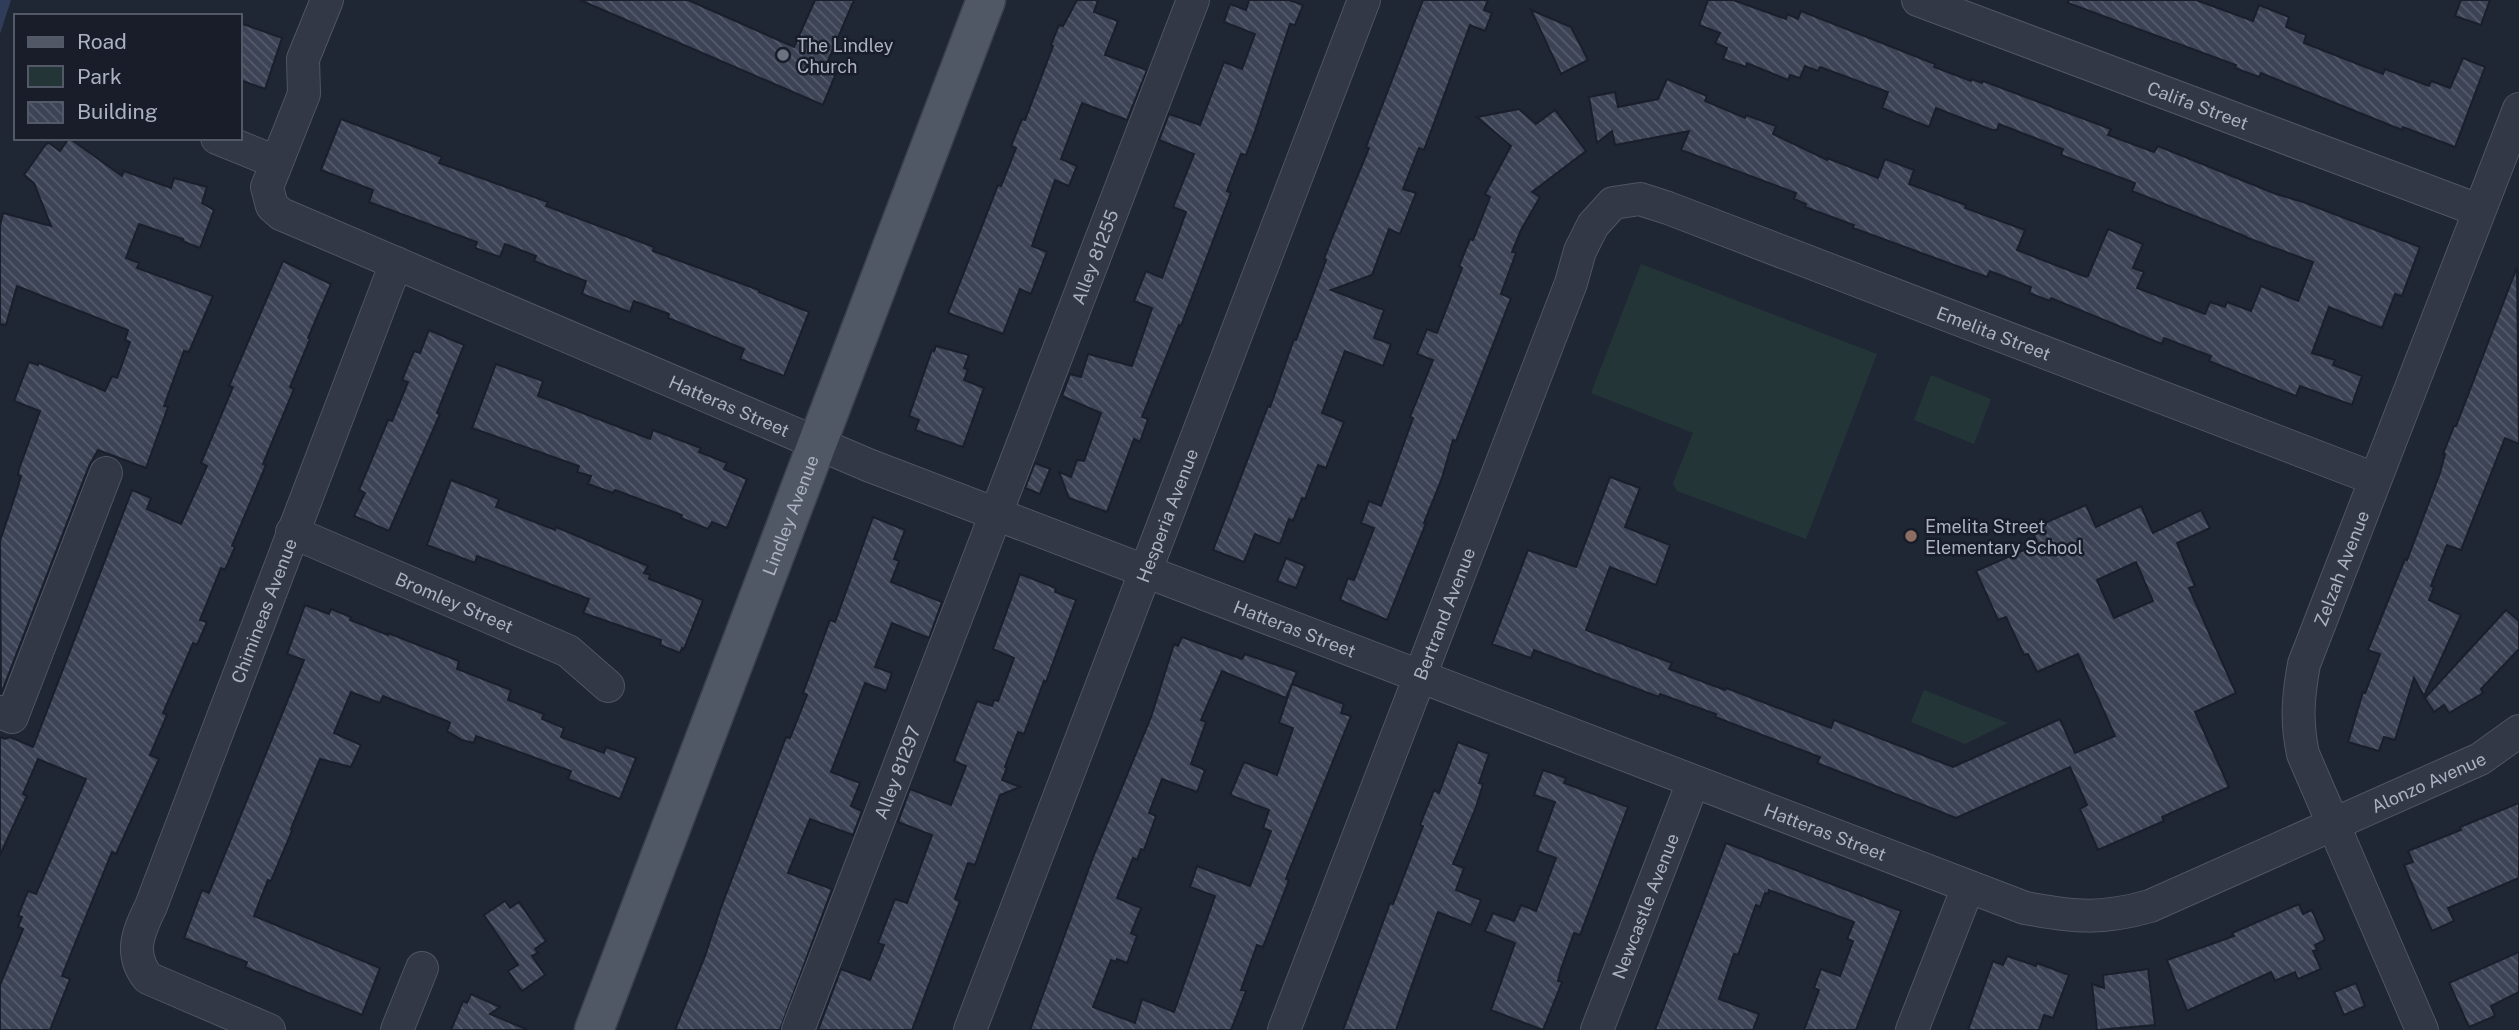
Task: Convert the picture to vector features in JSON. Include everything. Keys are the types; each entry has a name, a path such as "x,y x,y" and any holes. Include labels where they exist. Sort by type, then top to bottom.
{"main road":[{"name":"Lindley Avenue","path":"594,1030 986,0"}],"street":[{"path":"222,140 276,162 304,93 303,59 327,0"},
{"name":"Alley 81255","path":"996,515 1194,0"},
{"name":"Hesperia Avenue","path":"970,1030 1364,0"},
{"name":"Califa Street","path":"1918,0 2478,210"},
{"name":"Zelzah Avenue","path":"2422,1030 2302,754 2297,699 2304,664 2519,109"},
{"name":"Hatteras Street","path":"276,162 267,187 272,206 281,214 817,444 2025,908 2076,917 2122,914 2150,906 2333,826"},
{"name":"Emelita Street","path":"1613,203 1640,199 1668,208 2375,479"},
{"name":"Bertrand Avenue","path":"1283,1030 1571,283 1580,251 1593,225 1613,203"},
{"name":"Chimineas Avenue","path":"269,1030 148,978 137,958 135,946 396,263"},
{"path":"0,712 12,717 106,473"},
{"name":"Alley 81297","path":"798,1030 996,515"},
{"name":"Bromley Street","path":"292,532 568,651 608,686"},
{"name":"Alonzo Avenue","path":"2333,826 2480,758 2519,731"},
{"name":"Newcastle Avenue","path":"1597,1030 1693,782"},
{"path":"1912,1030 1968,887"},
{"path":"397,1030 422,968"}],"green space":[{"path":"1641,264 1877,354 1806,539 1677,491 1673,483 1693,433 1591,393"},
{"path":"1931,375 1991,399 1974,444 1914,420"},
{"path":"1924,690 2008,723 1965,744 1911,722"}],"water":[{"path":"0,0 11,0 0,34"}],"building":[{"path":"580,0 688,0 794,47 815,0 854,0 828,61 839,66 823,105"},
{"path":"1077,0 1098,0 1094,12 1118,21 1105,55 1147,70 1127,120 1082,103 1061,159 1077,166 1069,186 1055,180 1032,246 1047,252 1031,294 1020,289 1003,334 948,313 998,185 1001,186 1016,148 1011,146 1022,119 1025,120 1059,25 1063,26"},
{"path":"1249,0 1289,0 1303,5 1295,25 1290,24 1254,134 1246,155 1241,154 1227,191 1231,193 1181,326 1179,325 1142,417 1148,419 1140,442 1134,439 1107,512 1069,498 1059,472 1071,477 1077,460 1084,461 1101,413 1062,396 1070,374 1081,377 1088,354 1132,366 1152,308 1134,301 1146,271 1162,278 1186,212 1173,207 1194,154 1159,140 1169,114 1200,125 1224,62 1242,69 1255,34 1224,22 1230,4 1246,10"},
{"path":"1423,0 1488,0 1484,10 1492,13 1485,31 1470,25 1424,150 1419,148 1403,189 1416,193 1400,234 1389,229 1372,275 1331,290 1384,310 1374,338 1391,344 1383,366 1345,351 1322,413 1344,422 1326,468 1318,465 1305,499 1302,498 1293,521 1289,519 1280,544 1255,534 1244,562 1213,550 1294,339 1296,340 1326,260 1324,259 1369,148 1366,147"},
{"path":"1708,0 1733,0 1786,19 1787,14 1798,19 1801,11 1935,64 1934,67 1971,81 1983,81 2111,129 2108,135 2154,152 2158,146 2276,194 2420,247 2402,296 2395,294 2382,328 2329,307 2312,353 2335,360 2333,365 2362,376 2352,405 2300,386 2296,396 2209,361 2211,356 2164,338 2162,344 2051,298 2050,301 2029,293 2031,287 1990,271 1987,277 1853,228 1854,225 1805,207 1806,204 1794,199 1796,193 1681,150 1689,131 1615,145 1612,131 1597,143 1589,97 1615,92 1618,107 1658,99 1667,79 1707,96 1705,101 1745,118 1746,115 1776,126 1773,134 1827,160 1878,178 1885,159 1914,170 1909,184 2025,230 2017,250 2086,277 2108,229 2143,244 2133,268 2144,272 2137,288 2205,314 2210,302 2225,307 2227,302 2251,311 2261,286 2298,301 2313,262 2132,191 2135,183 2061,155 2063,149 1999,124 1997,130 1992,130 1936,108 1929,127 1882,108 1888,92 1820,67 1818,71 1805,66 1800,78 1790,75 1788,80 1747,63 1746,67 1723,59 1727,48 1715,43 1720,33 1699,25"},
{"path":"2069,0 2196,0 2253,21 2259,5 2289,17 2286,27 2306,35 2304,43 2383,74 2385,69 2429,86 2431,81 2450,88 2463,58 2485,67 2455,147 2403,127 2402,130 2261,73 2259,77 2235,68 2236,65 2068,3"},
{"path":"2461,0 2490,0 2481,25 2455,16"},
{"path":"1531,10 1571,27 1588,60 1561,74"},
{"path":"242,24 282,38 265,89 242,81"},
{"path":"1519,109 1536,124 1555,110 1586,151 1532,192 1540,197 1512,252 1516,253 1501,294 1511,298 1456,441 1453,440 1426,523 1387,620 1340,600 1348,578 1354,580 1374,528 1361,523 1369,501 1381,506 1413,418 1410,417 1433,360 1417,354 1427,329 1437,333 1462,268 1459,266 1470,239 1473,240 1490,197 1485,194 1511,146 1477,117"},
{"path":"341,119 442,157 439,163 548,202 546,206 654,247 653,251 759,290 809,312 784,376 740,359 744,349 668,318 669,314 634,301 630,312 582,294 586,281 534,261 536,256 505,244 500,257 475,248 477,242 369,202 373,190 321,170"},
{"path":"68,140 72,140 122,176 124,171 171,188 174,178 207,187 202,203 214,210 200,248 182,241 183,239 139,224 126,258 139,263 137,268 213,296 189,352 184,351 146,468 98,450 89,466 1,694 0,541 21,476 18,475 19,469 40,411 14,401 29,362 39,363 105,391 112,376 117,378 130,342 125,340 128,330 17,286 6,325 0,324 0,226 3,213 51,226 34,183 24,175 46,144 49,143 60,151"},
{"path":"283,261 331,284 290,387 294,389 232,546 235,547 225,570 221,568 200,620 207,622 197,645 193,643 163,713 167,715 150,755 159,759 116,854 112,852 62,976 70,979 50,1030 0,1030 0,985 23,929 18,927 22,917 18,916 28,891 36,894 86,779 38,759 23,794 27,796 0,855 0,737 10,737 33,747 132,490 151,498 147,509 181,524 207,466 201,463 233,387 229,386"},
{"path":"2517,267 2519,444 2505,438 2461,550 2447,545 2431,586 2434,587 2429,600 2461,615 2424,696 2414,678 2395,740 2384,737 2379,751 2348,742 2363,692 2365,693 2380,654 2368,650 2405,559 2407,560 2440,473 2443,454"},
{"path":"429,330 464,345 437,413 440,414 389,531 354,516 365,493 359,490 388,420 392,421 408,382 402,380 414,351 420,353"},
{"path":"936,346 969,355 964,368 968,370 964,380 984,388 963,447 915,430 919,420 909,416 932,350 934,351"},
{"path":"496,364 543,381 538,396 650,439 653,430 701,448 699,452 727,463 724,469 747,479 727,528 712,522 708,529 681,518 682,515 615,490 613,493 588,484 591,476 577,472 579,466 472,428"},
{"path":"1035,463 1050,469 1040,494 1025,488"},
{"path":"1610,477 1640,488 1625,527 1670,545 1656,585 1610,567 1586,630 1672,663 1669,669 1725,690 1726,688 1831,728 1834,720 1953,767 2060,719 2075,753 2115,736 2078,654 2037,672 2028,654 2024,655 2006,617 1998,620 1976,571 2038,544 2031,529 2086,505 2096,527 2141,506 2153,533 2201,510 2210,528 2177,543 2195,586 2189,588 2236,693 2195,712 2229,787 2162,817 2164,821 2098,850 2080,809 2087,805 2070,767 1956,818 1817,763 1820,757 1715,717 1716,714 1660,694 1659,697 1534,650 1531,658 1492,644 1528,550 1576,567","holes":["2136,562 2153,601 2114,618 2097,580"]},
{"path":"451,480 499,499 496,507 555,530 556,527 648,566 644,573 650,575 649,579 703,600 684,649 682,648 680,653 660,645 661,640 583,613 589,599 477,556 475,563 427,545"},
{"path":"873,517 905,530 894,559 899,561 891,582 942,602 929,638 892,623 875,667 892,673 886,691 865,683 831,772 860,783 851,806 862,811 853,835 810,819 788,873 832,889 780,1030 675,1030 786,737 790,738 807,695 803,693 830,620 835,622"},
{"path":"1286,558 1305,566 1296,588 1277,581"},
{"path":"1020,574 1056,588 1055,592 1076,600 1024,734 1018,732 1005,767 1007,768 1002,780 1020,787 1000,795 975,865 968,863 955,899 960,901 912,1030 818,1030 841,969 870,980 884,945 878,943 895,899 907,903 932,835 898,822 910,789 951,805 966,766 954,761 977,701 992,706 994,700 998,701 1014,658 993,649"},
{"path":"305,605 329,614 331,609 351,617 350,620 459,661 457,669 511,690 508,700 544,714 542,719 564,728 561,737 604,753 606,747 636,758 620,799 568,779 571,771 476,736 474,743 462,740 447,731 450,723 447,721 383,696 380,703 351,692 334,733 361,745 351,767 320,759 271,881 268,880 254,916 380,968 362,1015 245,967 247,962 184,938 202,890 209,893 304,660 287,654"},
{"path":"2506,610 2519,621 2519,649 2481,689 2483,693 2449,713 2444,705 2434,712 2425,698"},
{"path":"1182,637 1242,659 1245,654 1297,672 1286,698 1222,671 1201,720 1206,722 1191,764 1205,770 1197,792 1162,779 1149,813 1156,816 1144,850 1141,849 1137,860 1133,858 1117,898 1141,908 1131,933 1137,936 1127,963 1111,960 1093,1007 1135,1023 1142,999 1174,1012 1215,896 1190,887 1197,866 1250,886 1271,831 1263,828 1269,810 1230,795 1244,762 1277,775 1293,728 1279,723 1292,684 1344,704 1341,713 1351,716 1286,879 1289,880 1263,947 1257,945 1241,990 1246,991 1231,1030 1030,1030 1093,857 1151,717 1174,644 1178,646"},
{"path":"1458,742 1489,754 1479,783 1483,784 1476,807 1453,864 1464,868 1456,890 1481,900 1471,925 1438,912 1396,1030 1343,1030 1390,903 1393,904 1423,826 1420,825 1434,790 1439,793"},
{"path":"1543,770 1566,778 1564,783 1628,807 1580,935 1574,933 1558,981 1562,982 1543,1030 1491,1010 1515,943 1485,931 1493,913 1514,921 1521,905 1536,911 1556,858 1537,851 1555,802 1534,795"},
{"path":"2519,803 2519,878 2448,908 2454,921 2432,931 2404,865 2413,862 2408,851"},
{"path":"1726,843 1901,911 1856,1030 1804,1030 1819,990 1814,988 1821,969 1840,976 1853,941 1847,939 1854,922 1769,890 1768,894 1765,893 1760,907 1756,905 1738,955 1734,954 1719,999 1759,1014 1753,1030 1655,1030"},
{"path":"505,901 510,908 519,902 546,941 535,949 538,953 532,956 545,975 522,991 508,971 518,965 484,915"},
{"path":"2299,904 2303,914 2312,910 2325,940 2315,945 2317,950 2313,951 2321,969 2298,979 2295,972 2275,981 2271,972 2187,1011 2167,960 2234,936 2232,933"},
{"path":"2519,952 2519,992 2491,1006 2495,1016 2469,1027 2449,983"},
{"path":"2007,956 2069,975 2053,1018 2044,1015 2039,1030 1968,1030 1993,961 2003,965"},
{"path":"2148,969 2155,1025 2097,1030 2092,984 2104,988 2103,975"},
{"path":"2356,983 2365,1006 2344,1015 2334,992"},
{"path":"471,994 500,1007 490,1014 528,1030 451,1030 463,1001 467,1003"}],"place":[{"name":"The Lindley Church","path":"783,55"},
{"name":"Emelita Street Elementary School","path":"1911,536"}]}
